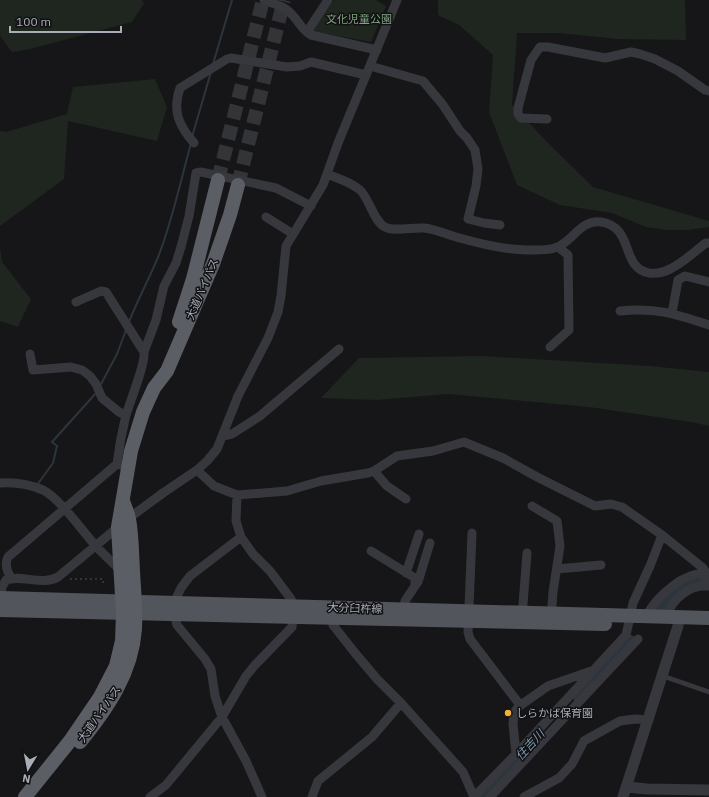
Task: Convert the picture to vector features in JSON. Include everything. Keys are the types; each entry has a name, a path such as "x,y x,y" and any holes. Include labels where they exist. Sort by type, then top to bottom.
{"highway":[{"name":"大道バイパス","path":"36,797 106,708 120,684 130,659 134,642 129,607 122,466 154,388 159,367 187,299 209,221 218,180"},
{"name":"大道バイパス","path":"154,388 167,371 207,280 230,215 238,185"},
{"name":"大道バイパス","path":"25,797 70,741 105,689 116,666 129,607 120,572 124,522"}],"main road":[{"name":"大分臼杵線","path":"0,605 629,620 709,618"},
{"name":"大分臼杵線","path":"629,620 646,616 675,620 709,628"}],"street":[{"path":"264,0 288,10 307,32 315,37 377,50"},
{"path":"307,32 328,0"},
{"path":"0,605 3,584 6,580 44,581 54,579 63,574 124,522 197,470 213,455 223,436 238,396 268,338 274,323 281,296 286,246 323,185 338,142 377,50 394,1"},
{"path":"547,119 521,118 518,114 518,108 531,60 540,47 548,47 605,58 631,52 640,54 655,59 709,91"},
{"path":"194,143 180,124 177,116 177,104 180,88 227,59 231,58 287,66 300,66 312,62 366,75"},
{"path":"370,66 423,82 443,105 460,131 468,138 475,150 478,169 476,186 468,219 500,225"},
{"path":"12,579 8,574 3,561 64,509 122,466 120,444 126,415 144,360 144,352 156,320 164,286 176,263 181,247 189,216 196,173 201,172 276,188 311,206"},
{"path":"327,174 353,185 360,190 378,220 384,227 393,229 424,228 510,249 527,250 558,247 590,223 599,222 610,225 618,230 623,238 634,266 641,271 651,273 660,273 671,269 709,243"},
{"path":"266,217 293,234"},
{"path":"550,347 569,330 568,255 558,247"},
{"path":"672,313 678,280 685,276 709,282"},
{"path":"76,302 101,290 106,292 144,352"},
{"path":"620,311 638,309 672,313 709,325"},
{"path":"223,436 232,434 260,416 339,349"},
{"path":"30,354 33,370 71,367 82,370 90,376 96,384 102,398 119,412 126,415"},
{"path":"197,470 214,486 237,495 287,491 321,481 368,473 374,471 397,456 433,451 464,442 503,458 595,506 611,504 622,507 703,568 707,574 707,586 691,589 682,594 672,605 675,620 663,676 625,792 647,789 709,790"},
{"path":"374,471 387,486 406,499"},
{"path":"0,483 13,482 28,485 43,490 54,497 120,572"},
{"path":"150,797 166,785 222,717 246,676 292,627 294,612 283,587 253,554 240,537 236,520 237,495"},
{"path":"532,506 557,521 560,546 551,618"},
{"path":"472,533 468,632 470,639 520,705"},
{"path":"406,573 419,534"},
{"path":"330,613 333,625 355,653 463,772 474,797 516,754 626,635 633,603 662,536"},
{"path":"240,537 190,576 181,588 174,608 177,626 205,659 211,669 215,696 222,717 246,761 262,797"},
{"path":"404,614 405,601 418,582 430,543"},
{"path":"370,551 415,578 415,586"},
{"path":"522,617 527,553"},
{"path":"557,569 601,565"},
{"path":"646,616 658,600 681,579 693,574 707,574"},
{"path":"490,797 638,639"},
{"path":"516,754 513,717 520,705 548,686 595,669"},
{"path":"312,797 318,781 372,737 401,703"},
{"path":"524,797 559,778 572,764 584,741 620,721 635,719 649,720"}],"lane":[{"path":"663,676 709,692"}],"green space":[{"path":"0,0 142,0 144,3 132,22 30,49 12,52 0,36"},
{"name":"文化児童公園","path":"334,0 376,0 386,6 371,42 312,31"},
{"path":"438,0 685,0 686,40 618,39 559,33 517,33 512,105 593,187 709,221 709,227 688,230 667,230 646,227 612,213 560,205 517,185 489,112 493,55 459,25 438,15"},
{"path":"155,79 167,107 157,141 68,121 64,179 0,226 0,131 6,132 67,114 73,87"},
{"path":"0,248 2,262 31,299 18,327 0,321"},
{"path":"481,356 650,366 709,372 709,426 589,407 448,394 376,400 321,398 359,358"}],"waterway":[{"path":"213,64 232,0"},
{"path":"192,137 211,72"},
{"path":"129,322 165,239 191,143"},
{"path":"100,386 117,354 126,330"},
{"path":"37,485 53,463 57,446 52,442 96,393"},
{"name":"住吉川","path":"659,608 680,586 692,580 709,578"},
{"name":"住吉川","path":"577,694 629,641"},
{"name":"住吉川","path":"481,797 520,755"}],"tunnel":[{"path":"218,180 263,0"},
{"path":"238,185 284,0"}],"place":[{"name":"しらかば保育園","path":"508,713"}]}
